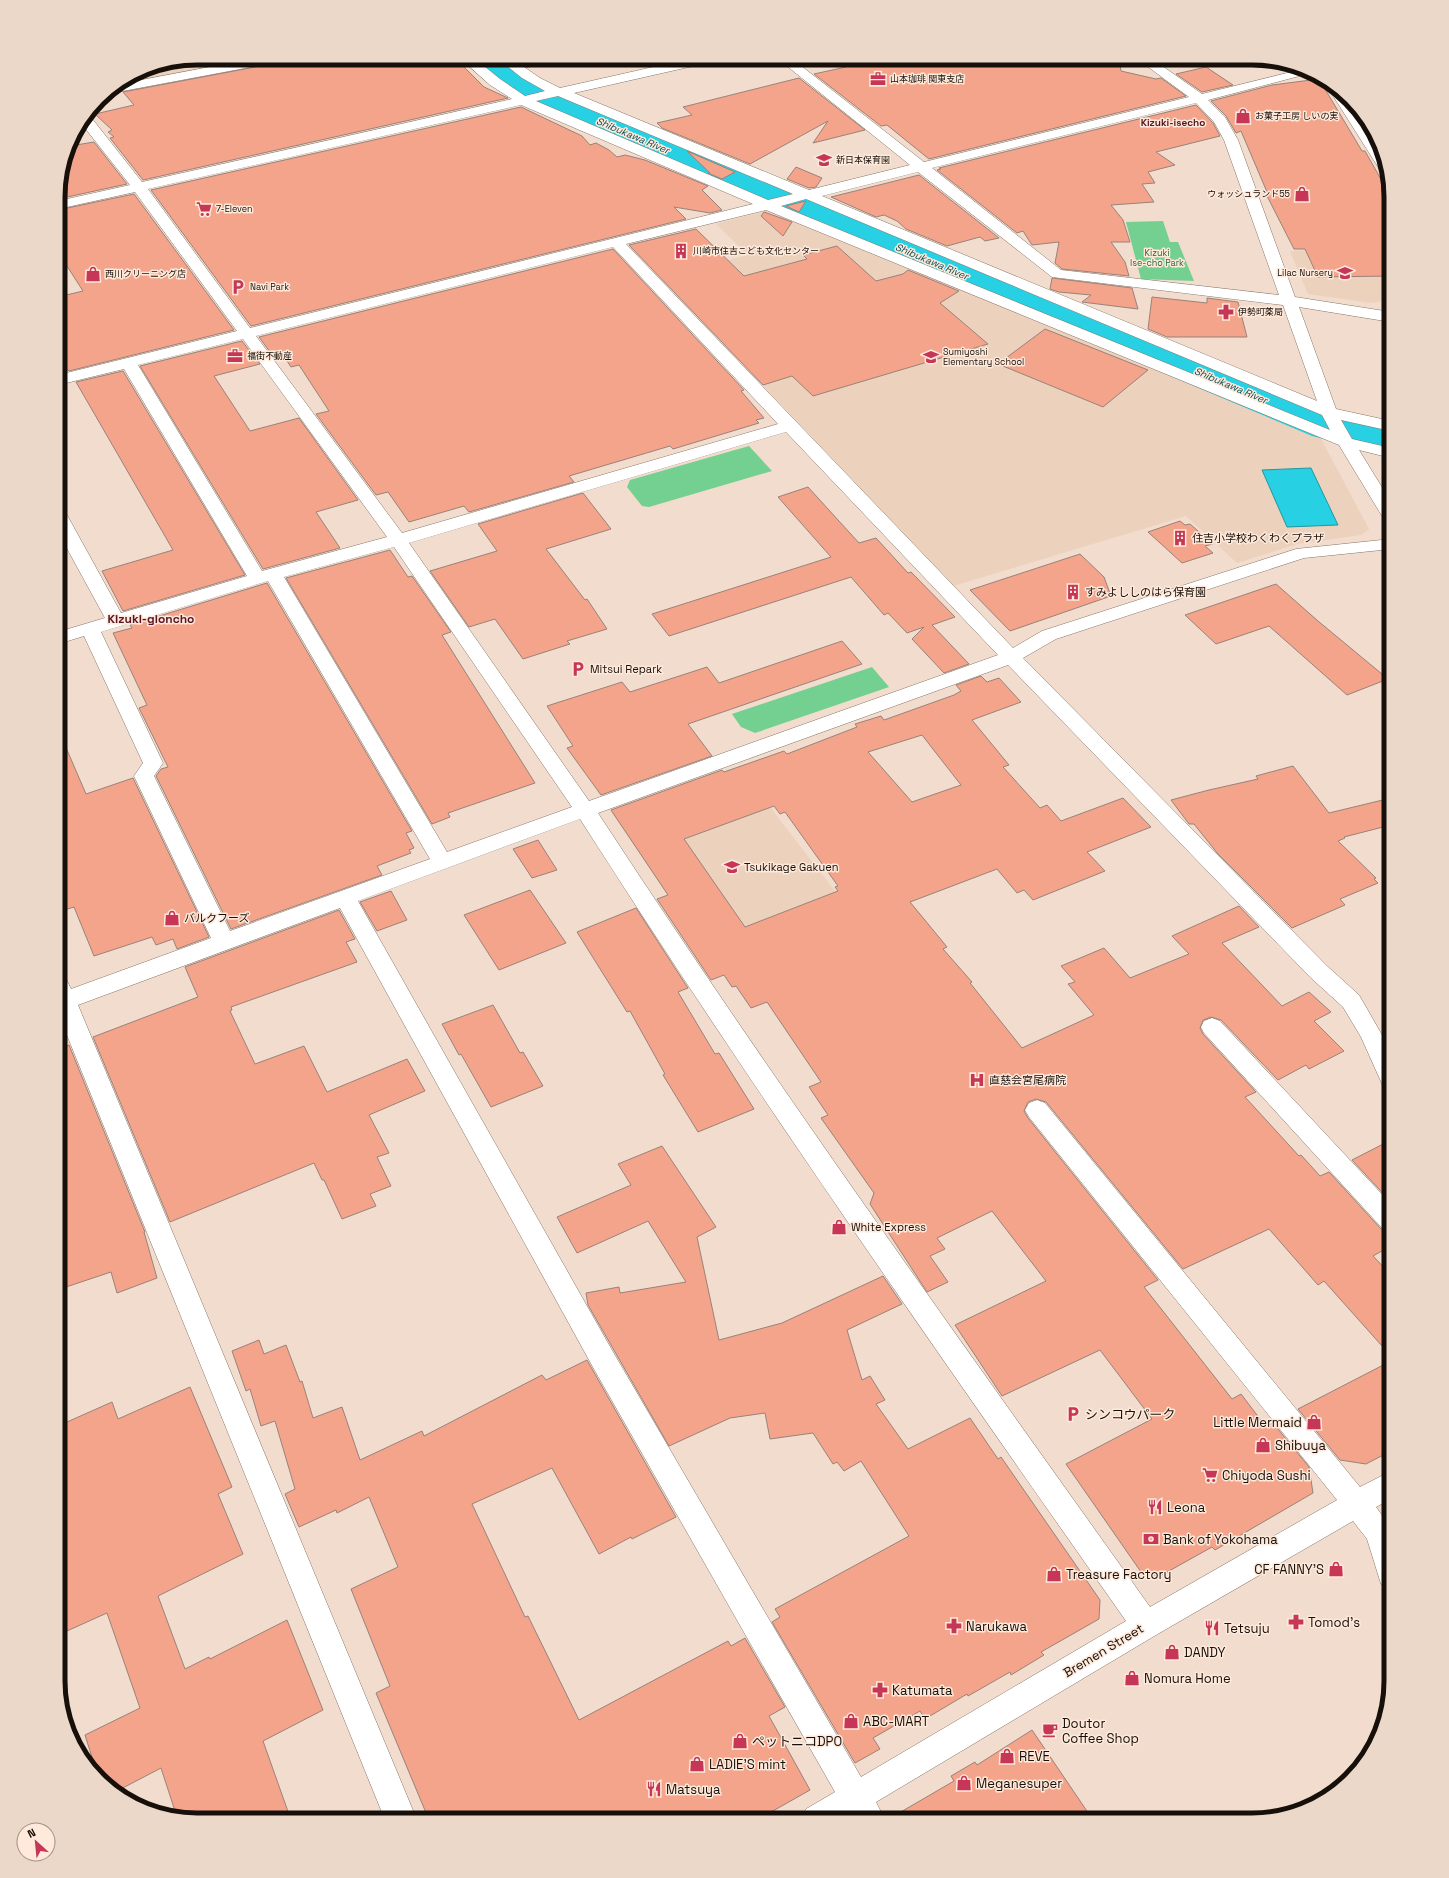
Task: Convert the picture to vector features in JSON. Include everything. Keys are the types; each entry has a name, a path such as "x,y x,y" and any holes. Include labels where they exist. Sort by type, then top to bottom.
{"street":[{"path":"127,85 239,65"},
{"path":"474,65 495,82 524,101 767,205 1345,442 1384,451"},
{"path":"512,65 527,77 559,93 1329,412 1384,424"},
{"path":"65,203 681,65"},
{"path":"792,65 1058,274 1289,301 1384,316"},
{"path":"1152,65 1198,97 1220,120 1232,140 1329,412 1345,442 1384,505"},
{"path":"65,378 1198,97 1299,73"},
{"path":"1346,105 1374,149"},
{"path":"88,123 139,187 398,540 585,810 661,928 841,1194 1146,1625"},
{"path":"616,242 1010,658 1313,966 1351,1001 1371,1035 1384,1064"},
{"path":"128,362 265,576 442,862"},
{"path":"65,636 265,576 398,540 789,426"},
{"path":"65,528 116,621"},
{"path":"65,994 224,942 585,810 1010,658 1048,635 1302,553 1384,545"},
{"path":"90,629 153,763 144,776 224,942"},
{"path":"345,898 487,1156 862,1809"},
{"path":"65,1008 398,1813"},
{"path":"1212,1027 1384,1213"},
{"path":"1037,1110 1357,1504 1379,1533 1384,1550"},
{"name":"Bremen Street","path":"846,1813 862,1809 1146,1625 1384,1488"}],"shaded area":[{"path":"188,65 226,65 131,83 146,75 163,69"},
{"name":"Sumiyoshi Elementary School","path":"770,210 1320,437 1369,529 1361,535 1297,544 1237,563 1186,516 953,586 661,277 748,255 716,224"},
{"name":"Lilac Nursery","path":"1384,249 1384,300 1372,303 1308,294 1290,251"},
{"name":"Tsukikage Gakuen","path":"739,767 858,921 723,974 611,812"}],"green space":[{"path":"519,65 540,65 523,69"},
{"name":"Kizuki Ise-cho Park","path":"1163,221 1170,242 1178,242 1194,281 1141,279 1126,222"},
{"path":"749,446 772,471 649,507 642,506 627,487 630,480"},
{"path":"872,667 889,687 755,733 741,727 732,714"}],"water":[{"path":"1311,468 1338,525 1287,527 1262,470"}],"building":[{"path":"266,65 462,65 484,87 508,98 143,180 110,138 114,137 108,132 112,130 95,114 134,105 123,92"},
{"path":"846,65 1120,65 1121,71 1156,79 1161,78 1186,96 929,159 887,125 881,126 814,74 846,67"},
{"path":"1206,67 1233,85 1202,92 1176,74"},
{"path":"799,78 865,130 813,143 828,121 750,164 662,128 657,123 692,115 683,107"},
{"path":"1312,80 1324,87 1362,151 1365,151 1383,183 1384,276 1318,277 1305,249 1294,249 1265,192 1267,192 1241,131 1236,133 1226,116 1211,101 1272,85"},
{"path":"1196,105 1213,123 1220,136 1156,152 1175,165 1148,172 1155,183 1142,184 1154,202 1111,205 1123,220 1130,242 1111,242 1125,262 1129,276 1062,269 1055,263 1059,242 1032,245 1023,231 1017,233 937,170 941,169 939,168"},
{"path":"521,107 582,136 590,145 596,143 609,150 617,157 625,155 645,160 708,186 702,190 722,210 710,213 674,207 686,219 251,326 151,190"},
{"path":"94,142 127,184 65,197 69,163 75,145"},
{"path":"687,151 735,172 722,179 708,173 710,173"},
{"path":"796,167 822,178 816,187 809,188 787,179"},
{"path":"919,175 999,238 985,241 980,237 947,246 906,229 897,221 884,215 876,217 831,197"},
{"path":"134,194 234,330 69,371 65,369 65,295 83,291 65,263 65,209"},
{"path":"806,201 799,212 786,206"},
{"path":"764,212 792,222 783,236 761,216"},
{"path":"696,229 744,276 807,259 803,255 837,246 876,281 903,274 908,270 959,291 940,303 988,344 813,396 792,376 763,385 629,245"},
{"path":"613,249 744,390 741,391 764,418 756,420 759,423 673,449 670,446 569,476 574,482 469,512 464,506 409,522 388,492 376,495 316,414 329,411 299,365 291,367 285,358 276,360 259,337"},
{"path":"1052,278 1132,288 1138,309 1082,302 1091,295 1059,292 1050,289"},
{"path":"1152,297 1207,303 1207,298 1238,302 1247,337 1167,337 1148,329"},
{"path":"1045,329 1148,370 1103,407 998,364"},
{"path":"242,341 260,364 214,376 250,431 299,418 358,500 316,512 340,548 263,569 140,366"},
{"path":"123,371 245,575 123,611 102,571 173,550 76,382"},
{"path":"808,487 859,543 876,538 908,573 911,572 955,617 932,625 969,664 944,673 912,639 924,627 907,633 888,613 884,615 851,577 669,636 652,614 831,557 778,497"},
{"path":"583,493 611,529 546,549 585,600 587,599 607,629 567,641 570,644 523,659 495,619 469,627 430,571 497,551 478,524"},
{"name":"住吉小学校わくわくプラザ","path":"1180,521 1185,525 1190,524 1213,544 1205,546 1213,553 1182,563 1148,532"},
{"path":"390,550 408,577 412,576 451,632 442,635 535,783 448,813 450,817 432,824 286,578"},
{"name":"すみよししのはら保育園","path":"1080,554 1104,577 1111,596 1010,631 970,590"},
{"path":"267,583 412,831 406,833 414,848 409,850 411,853 377,866 382,875 231,929 156,776 161,769 168,767 139,708 147,705 113,633 132,628 130,625"},
{"path":"1276,584 1384,676 1384,681 1347,695 1269,626 1216,644 1185,615"},
{"path":"842,641 862,664 688,724 712,756 601,795 567,748 573,746 547,706 622,682 630,692 707,667 719,683"},
{"path":"981,676 987,682 999,678 1021,702 972,720 1009,765 1003,767 1040,808 1047,805 1061,821 1123,798 1151,827 1087,852 1105,871 1033,900 1024,890 1017,893 997,869 910,902 947,947 943,949 972,982 970,983 1022,1048 1094,1015 1068,984 1075,982 1061,966 1104,948 1130,978 1189,954 1172,936 1239,906 1259,927 1222,943 1282,1006 1309,992 1331,1012 1314,1021 1344,1051 1309,1069 1306,1065 1278,1080 1221,1020 1211,1017 1203,1020 1200,1028 1203,1034 1256,1092 1245,1097 1299,1156 1301,1155 1320,1176 1329,1172 1381,1229 1384,1230 1384,1250 1373,1256 1384,1268 1384,1348 1324,1281 1318,1285 1269,1229 1183,1269 1046,1102 1036,1099 1028,1102 1024,1111 1028,1118 1158,1280 1144,1287 1232,1399 1241,1394 1263,1423 1264,1422 1267,1426 1273,1423 1309,1467 1313,1493 1215,1550 1212,1547 1160,1576 1141,1572 1066,1464 1152,1419 1100,1350 1002,1396 955,1325 1046,1281 992,1211 937,1238 945,1249 930,1256 948,1282 927,1292 870,1204 874,1193 821,1118 828,1115 809,1087 821,1082 767,1002 751,1008 736,986 732,987 724,975 711,980 657,899 668,895 611,810 722,770 724,772 784,751 787,754 857,727 855,724 881,716 884,720 954,695 961,691 956,685","holes":["922,735 961,785 912,802 868,752","774,806 780,814 785,812 838,886 835,887 838,891 745,927 684,839"]},
{"path":"65,745 86,794 133,778 209,937 177,949 173,939 156,945 152,937 94,956 74,907 65,910"},
{"path":"1293,766 1329,813 1384,800 1384,827 1344,837 1345,838 1338,841 1376,878 1374,879 1378,883 1340,899 1345,905 1292,928 1218,854 1194,824 1189,824 1171,800 1258,779 1256,776"},
{"path":"538,840 557,870 532,878 513,849"},
{"path":"530,890 566,943 499,970 464,915"},
{"path":"391,891 407,920 377,931 360,902"},
{"path":"636,908 688,988 678,992 715,1054 719,1053 754,1109 698,1132 663,1075 665,1074 630,1011 627,1012 577,932"},
{"path":"339,910 355,939 346,942 357,962 231,1007 232,1010 230,1011 255,1064 304,1046 327,1092 407,1059 425,1091 369,1115 389,1153 377,1157 391,1186 370,1194 376,1206 342,1219 324,1180 322,1180 314,1163 170,1222 93,1037 198,997 185,967"},
{"path":"493,1005 520,1053 523,1052 543,1086 491,1107 442,1024"},
{"path":"69,1045 145,1232 157,1278 117,1293 111,1272 66,1287 65,1283 65,1047"},
{"path":"1384,1144 1384,1194 1352,1160"},
{"path":"662,1146 716,1227 697,1237 719,1340 782,1323 883,1276 902,1304 847,1330 862,1380 870,1376 885,1400 876,1404 908,1449 970,1418 998,1459 1001,1457 1100,1600 1099,1619 1041,1652 1044,1655 1011,1675 1010,1672 968,1696 967,1694 925,1719 920,1711 873,1738 880,1749 855,1763 772,1622 780,1617 775,1609 909,1536 861,1461 844,1471 837,1462 833,1464 813,1433 770,1439 765,1413 730,1418 669,1446 588,1305 586,1293 619,1287 620,1293 686,1282 648,1221 577,1253 557,1217 631,1185 618,1164"},
{"path":"259,1340 264,1354 286,1345 300,1382 302,1381 313,1418 342,1407 360,1460 422,1431 424,1436 542,1375 546,1380 587,1360 676,1517 632,1539 631,1537 599,1554 552,1468 472,1504 525,1617 528,1616 579,1720 728,1641 731,1646 745,1638 785,1707 769,1716 810,1790 769,1813 426,1813 376,1693 390,1686 351,1589 398,1567 369,1497 337,1513 336,1510 299,1527 285,1494 295,1489 275,1421 261,1426 250,1389 246,1391 232,1351"},
{"path":"1384,1365 1384,1455 1366,1464 1340,1460 1298,1409"},
{"path":"190,1387 232,1487 218,1494 243,1554 158,1596 185,1669 209,1657 210,1659 287,1620 323,1710 263,1741 289,1813 197,1813 175,1811 161,1768 121,1789 110,1780 94,1763 85,1735 140,1708 107,1613 65,1632 65,1423 112,1402 118,1419"},
{"path":"1032,1730 1088,1813 899,1813 954,1781 951,1776 975,1762 977,1765"}],"waterway":[{"name":"Shibukawa River","path":"493,65 540,96 1328,426 1384,440"}],"place":[{"name":"山本珈琲 関東支店","path":"878,79"},
{"name":"お菓子工房 しいの実","path":"1243,116"},
{"name":"新日本保育園","path":"824,160"},
{"name":"ウォッシュランド55","path":"1302,194"},
{"name":"7-Eleven","path":"204,209"},
{"name":"川崎市住吉こども文化センター","path":"681,251"},
{"name":"Lilac Nursery","path":"1345,273"},
{"name":"西川クリーニング店","path":"93,274"},
{"name":"Navi Park","path":"238,287"},
{"name":"伊勢町薬局","path":"1226,312"},
{"name":"福街不動産","path":"235,356"},
{"name":"Sumiyoshi Elementary School","path":"931,357"},
{"name":"住吉小学校わくわくプラザ","path":"1180,538"},
{"name":"すみよししのはら保育園","path":"1073,592"},
{"name":"Mitsui Repark","path":"578,669"},
{"name":"Tsukikage Gakuen","path":"732,867"},
{"name":"バルクフーズ","path":"172,918"},
{"name":"直慈会宮尾病院","path":"977,1080"},
{"name":"White Express","path":"839,1227"},
{"name":"シンコウパーク","path":"1073,1414"},
{"name":"Little Mermaid","path":"1314,1422"},
{"name":"Shibuya","path":"1263,1445"},
{"name":"Chiyoda Sushi","path":"1210,1475"},
{"name":"Leona","path":"1155,1507"},
{"name":"Bank of Yokohama","path":"1151,1539"},
{"name":"CF FANNY'S","path":"1336,1569"},
{"name":"Treasure Factory","path":"1054,1574"},
{"name":"Tomod's","path":"1296,1622"},
{"name":"Narukawa","path":"954,1626"},
{"name":"Tetsuju","path":"1212,1628"},
{"name":"DANDY","path":"1172,1652"},
{"name":"Nomura Home","path":"1132,1678"},
{"name":"Katumata","path":"880,1690"},
{"name":"ABC-MART","path":"851,1721"},
{"name":"Doutor Coffee Shop","path":"1050,1730"},
{"name":"ペットニコDPO","path":"740,1741"},
{"name":"REVE","path":"1007,1756"},
{"name":"LADIE'S mint","path":"697,1764"},
{"name":"Meganesuper","path":"964,1783"},
{"name":"Matsuya","path":"654,1789"}],"district":[{"name":"Kizuki-isecho","path":"1173,122"},
{"name":"Kizuki-gioncho","path":"151,619"}]}
